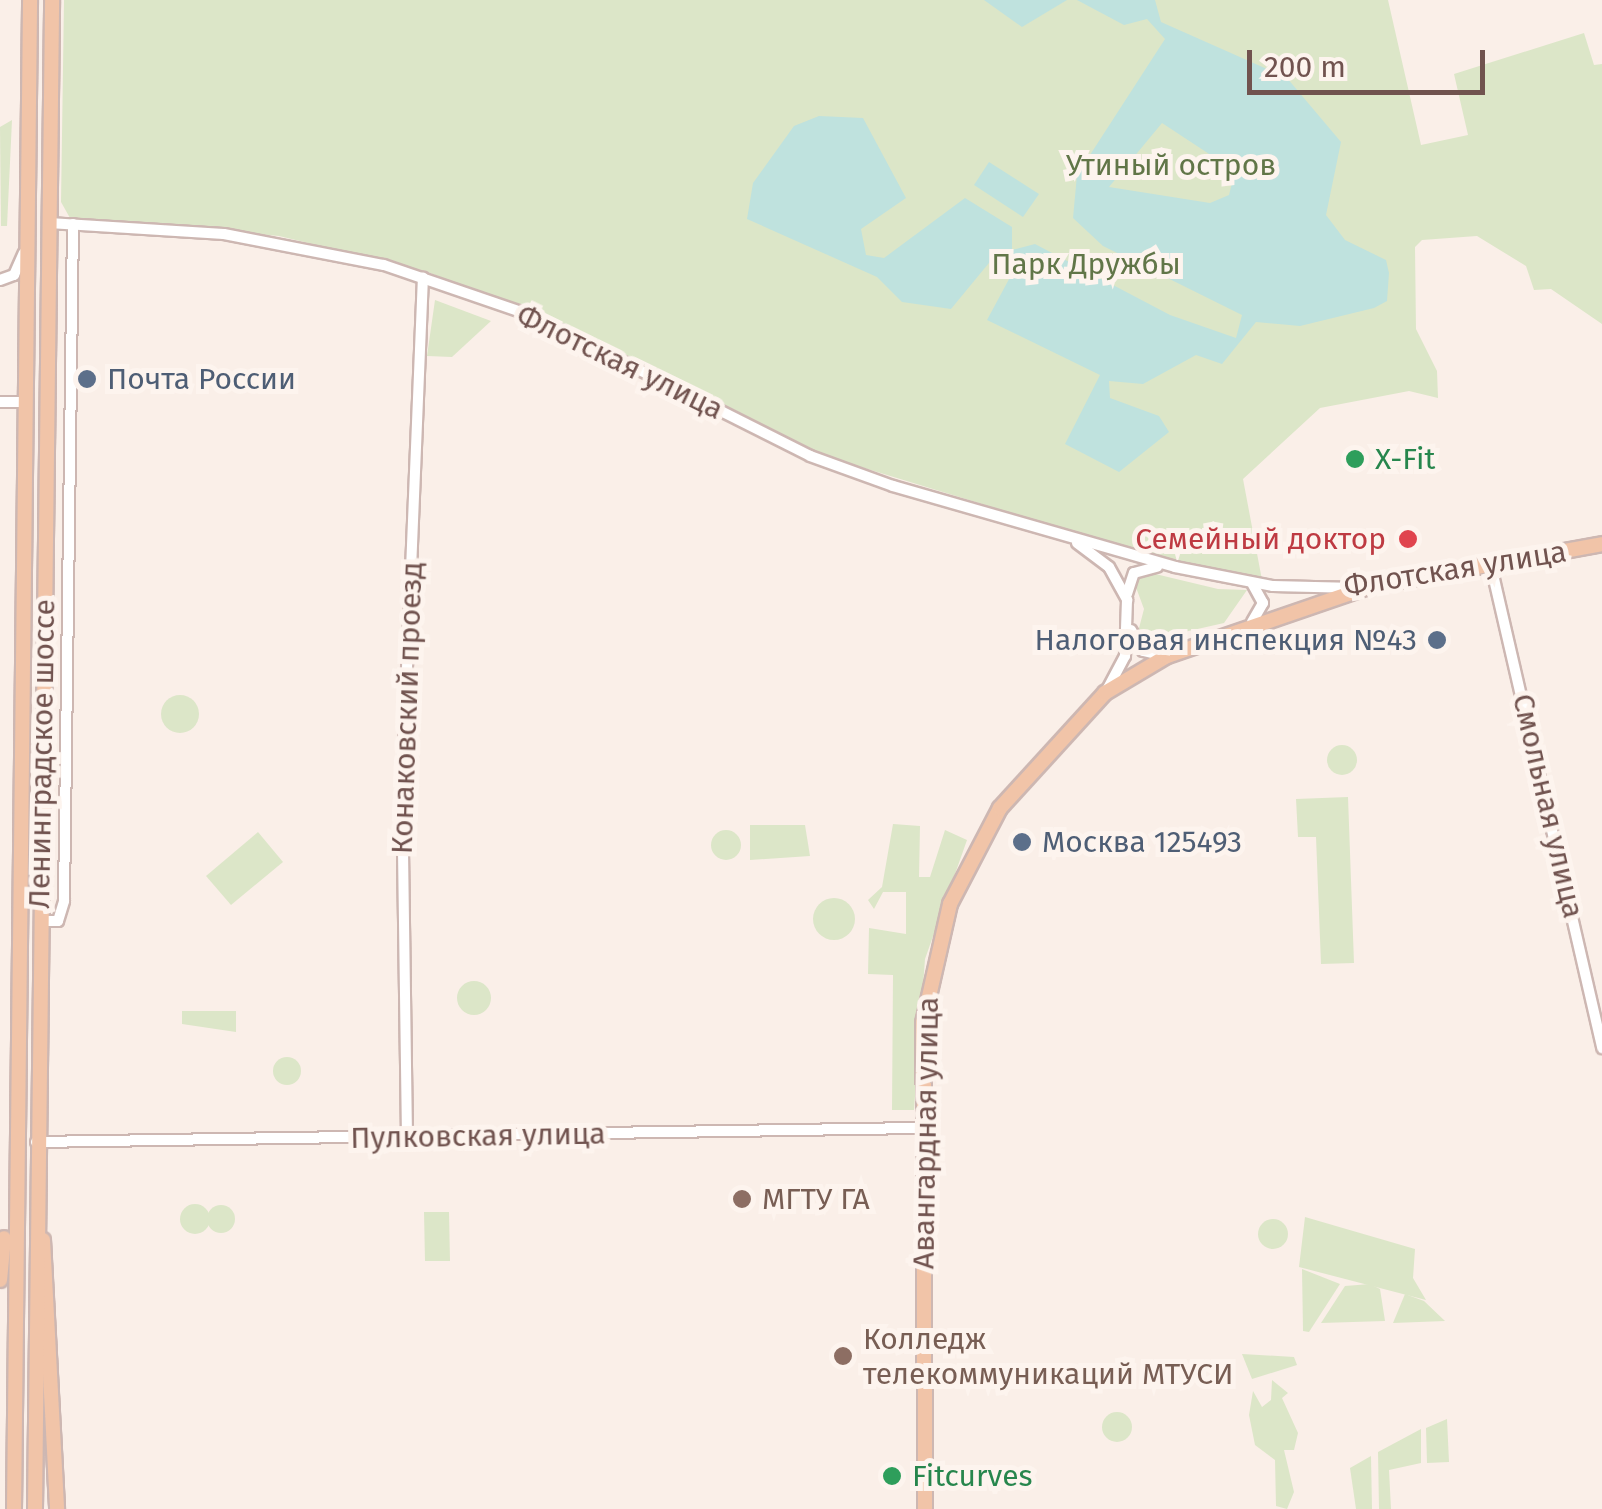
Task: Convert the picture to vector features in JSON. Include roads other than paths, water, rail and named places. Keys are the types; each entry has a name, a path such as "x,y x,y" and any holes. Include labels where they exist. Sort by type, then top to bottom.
{"main road":[{"name":"Ленинградское шоссе","path":"14,1509 12,1183 30,0"},
{"name":"Ленинградское шоссе","path":"35,1509 35,1183 52,0"},
{"name":"Флотская улица","path":"1372,586 1602,544"},
{"name":"Авангардная улица","path":"925,1509 920,1128 926,996 956,889 1026,772 1105,693 1167,656 1252,622 1372,586"},
{"path":"0,1280 12,1183"},
{"path":"35,1183 55,1376 56,1509"}],"street":[{"name":"Флотская улица","path":"49,223 256,238 424,277 530,316 849,471 1175,568 1248,582 1372,586"},
{"path":"40,921 58,921 64,901 72,224"},
{"path":"0,280 14,276 28,243"},
{"name":"Конаковский проезд","path":"407,1137 402,790 424,277"},
{"path":"0,402 25,402"},
{"name":"Авангардная улица","path":"1072,540 1110,567 1127,600 1130,624 1105,693"},
{"name":"Смольная улица","path":"1491,566 1602,1048"},
{"name":"Флотская улица","path":"1127,600 1140,568 1175,568"},
{"path":"1248,582 1262,596 1252,622"},
{"path":"1130,624 1143,651 1167,656"},
{"name":"Пулковская улица","path":"36,1142 920,1128"}],"water":[{"path":"984,0 1067,0 1022,27"},
{"path":"1077,0 1155,0 1161,22 1287,78 1341,142 1326,215 1345,240 1386,260 1389,273 1387,301 1374,308 1300,326 1256,322 1222,364 1196,355 1143,384 1109,381 1110,398 1159,416 1169,432 1119,472 1065,444 1100,375 987,320 1015,268 1009,253 998,252 951,309 902,302 877,277 747,219 753,183 794,126 819,116 863,118 906,198 861,229 866,255 884,258 965,198 1012,227 1012,250 1035,244 1170,315 1236,338 1242,315 1103,246 1073,218 1077,175 1165,39 1147,19 1124,25","holes":["1162,123 1235,171 1229,195 1210,203 1109,187"]},
{"path":"989,162 1039,194 1023,217 974,185"}],"place":[{"name":"Почта России","path":"87,379"},
{"name":"X-Fit","path":"1355,459"},
{"name":"Семейный доктор","path":"1408,539"},
{"name":"Налоговая инспекция №43","path":"1437,640"},
{"name":"Москва 125493","path":"1022,842"},
{"name":"МГТУ ГА","path":"742,1199"},
{"name":"Колледж телекоммуникаций МТУСИ","path":"843,1356"},
{"name":"Fitcurves","path":"892,1476"}],"park label":[{"name":"Утиный остров","path":"1171,165"},
{"name":"Парк Дружбы","path":"1086,264"}]}
